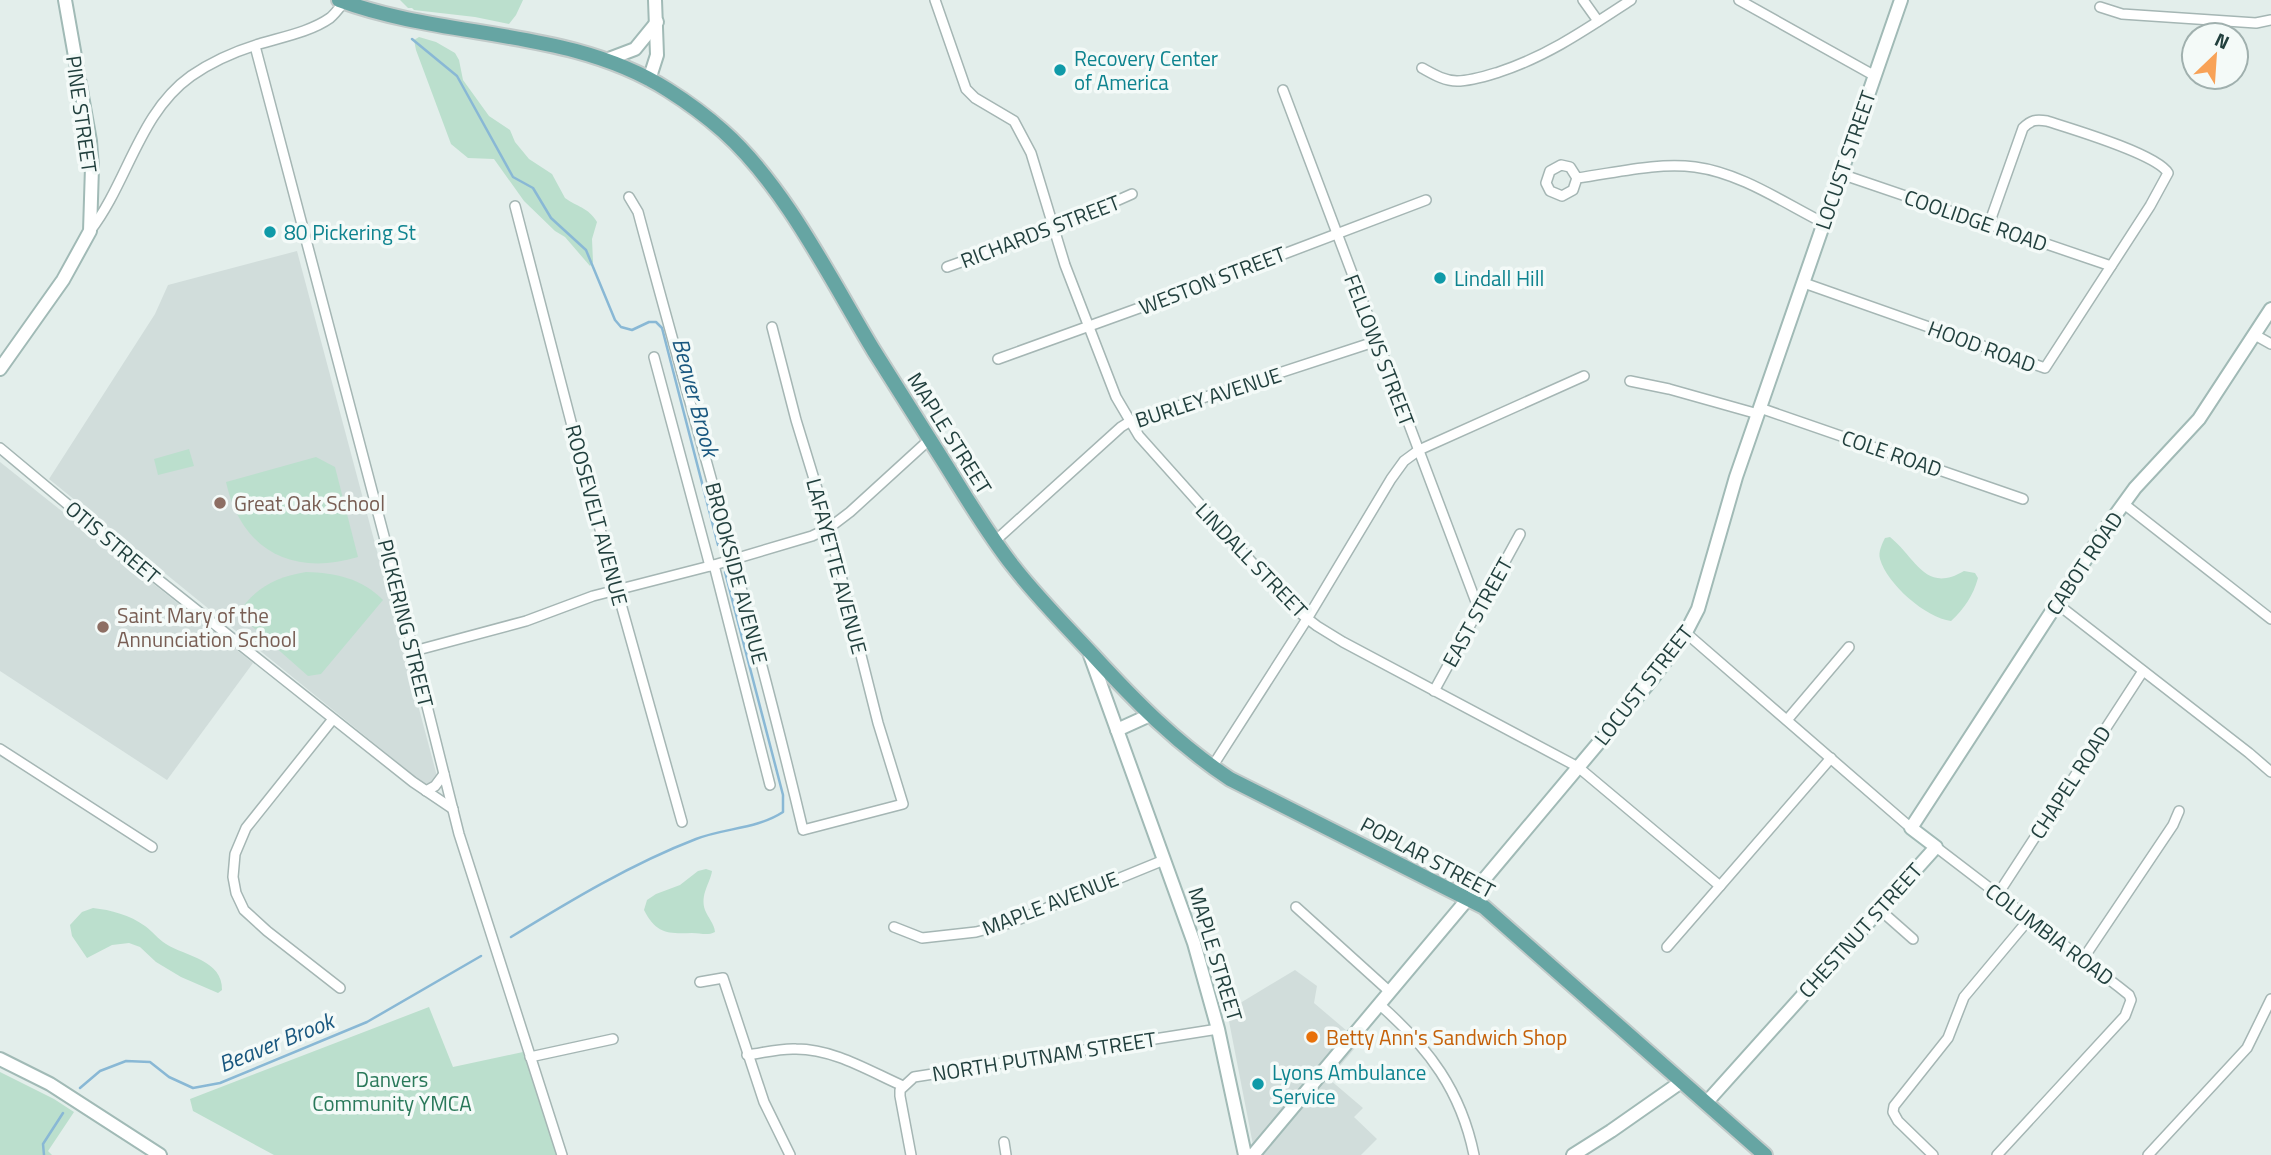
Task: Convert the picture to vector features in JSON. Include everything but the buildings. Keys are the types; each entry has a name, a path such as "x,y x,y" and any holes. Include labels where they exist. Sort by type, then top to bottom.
{"main road":[{"name":"PINE STREET","path":"1,365 62,279 90,231 90,141 65,0"},
{"path":"649,80 657,55 655,0"},
{"name":"LOCUST STREET","path":"1252,1155 1653,678 1686,633 1698,609 1759,411 1901,0"},
{"name":"MAPLE STREET","path":"342,1 419,20 571,50 606,60 649,80 695,108 725,132 777,194 995,541 1012,565 1087,649 1101,681 1194,943 1218,1029 1245,1155"},
{"path":"606,60 635,49 657,22"},
{"name":"CABOT ROAD","path":"1911,828 2056,603 2124,504 2199,419 2271,309"},
{"name":"POPLAR STREET","path":"1087,649 1173,737 1230,779 1484,907 1765,1155"},
{"path":"1117,730 1150,715"},
{"name":"CHESTNUT STREET","path":"1706,1103 1936,846 1911,828"},
{"path":"0,1059 63,1092 160,1155"},
{"path":"1573,1155 1681,1082"}],"street":[{"name":"LINDALL STREET","path":"935,0 966,89 975,98 1014,121 1031,153 1053,229 1116,397 1129,422 1224,534 1248,557 1291,607 1307,619 1343,642 1578,767 1720,886"},
{"path":"1583,0 1598,21"},
{"path":"1422,68 1438,77 1455,81 1482,77 1545,54 1632,0"},
{"path":"1739,0 1875,76"},
{"path":"90,231 102,216 167,95 192,75 222,59 294,34 330,18 342,1"},
{"path":"2100,7 2122,14 2256,23 2271,20"},
{"name":"PICKERING STREET","path":"255,46 453,809 562,1155"},
{"name":"FELLOWS STREET","path":"1283,90 1479,610"},
{"path":"1989,224 2023,128 2037,119 2047,121 2133,152 2157,163 2168,173 2111,266"},
{"path":"1577,178 1675,166 1708,169 1741,181 1824,223"},
{"name":"COOLIDGE ROAD","path":"1841,174 2111,266"},
{"name":"RICHARDS STREET","path":"947,267 1053,229 1132,194"},
{"name":"BROOKSIDE AVENUE","path":"629,197 638,212 734,560 803,831"},
{"name":"WESTON STREET","path":"998,359 1426,200"},
{"name":"ROOSEVELT AVENUE","path":"515,206 682,822"},
{"name":"HOOD ROAD","path":"1804,283 2045,368 2111,266"},
{"name":"LAFAYETTE AVENUE","path":"772,327 796,420 829,527 878,723 903,804 803,831"},
{"path":"2255,335 2271,344"},
{"name":"BURLEY AVENUE","path":"995,541 1129,422 1377,341"},
{"name":"BROOKSIDE AVENUE","path":"654,357 769,785"},
{"path":"1212,767 1404,461 1419,450 1584,376"},
{"name":"COLE ROAD","path":"1630,381 1670,388 1759,411 2023,499"},
{"path":"414,651 526,621 617,589 712,566 812,536 850,512 930,439"},
{"name":"OTIS STREET","path":"0,447 145,569 333,719 453,809"},
{"path":"2124,504 2271,619"},
{"name":"EAST STREET","path":"1434,691 1520,534"},
{"path":"2056,603 2271,772"},
{"name":"CHESTNUT STREET","path":"1686,633 1911,828"},
{"path":"1787,720 1849,647"},
{"name":"CHAPEL ROAD","path":"1998,894 2143,671"},
{"path":"333,719 246,828 235,853 233,877 236,893 244,910 340,988"},
{"path":"0,749 152,847"},
{"path":"1667,947 1831,758"},
{"path":"426,791 435,786 444,774"},
{"path":"2084,959 2173,825 2179,811"},
{"name":"COLUMBIA ROAD","path":"1936,846 2129,995 2130,1007 2084,1062 1997,1155"},
{"name":"MAPLE AVENUE","path":"894,927 922,938 975,932 1010,923 1164,860"},
{"path":"1296,906 1390,992"},
{"path":"1879,909 1913,939"},
{"path":"1933,1155 1898,1121 1893,1112 1894,1106 1948,1038 1964,997 2029,918"},
{"path":"700,982 723,978 764,1102 790,1155"},
{"path":"2148,1155 2246,1048 2271,999"},
{"path":"1380,1005 1418,1041 1451,1087 1465,1116 1474,1155"},
{"name":"NORTH PUTNAM STREET","path":"911,1155 900,1096 903,1086 914,1077 1218,1029"},
{"path":"530,1057 613,1039"},
{"path":"747,1055 794,1048 834,1055 903,1086"},
{"path":"1004,1142 1006,1155"}],"shaded area":[{"name":"Great Oak School","path":"297,251 438,780 430,785 423,783 49,479 155,314 168,285"},
{"name":"Saint Mary of the Annunciation School","path":"0,462 253,663 167,780 0,671"},
{"path":"1295,970 1317,986 1314,1003 1360,1042 1329,1079 1363,1108 1354,1117 1377,1139 1361,1155 1255,1155 1227,1011"}],"green space":[{"path":"400,0 523,0 509,24 414,10"},
{"path":"419,37 436,42 455,53 463,80 489,116 510,130 515,142 529,159 552,174 565,198 594,217 597,222 592,239 593,262 590,266 565,237 524,201 494,159 468,158 451,144 416,50 414,40"},
{"path":"189,449 194,466 158,475 154,459"},
{"path":"316,457 335,467 358,557 312,563 291,560 257,541 233,506 226,482"},
{"path":"1890,537 1930,576 1951,577 1964,571 1975,573 1978,578 1971,596 1951,621 1919,607 1891,579 1880,556 1885,538"},
{"path":"306,572 348,578 366,586 383,600 321,674 308,676 238,614 251,597 267,585"},
{"path":"706,869 712,871 704,894 704,904 715,932 670,932 653,924 644,910 647,900"},
{"path":"93,908 133,919 166,944 210,965 221,980 222,990 218,993 181,977 156,962 140,947 129,943 112,945 87,958 72,936 70,925 82,912"},
{"name":"Danvers Community YMCA","path":"429,1007 453,1067 523,1052 557,1155 274,1155 193,1111 190,1099"},
{"path":"0,1072 74,1112 48,1151 52,1155 0,1155"}],"waterway":[{"name":"Beaver Brook","path":"412,39 457,76 513,177 533,188 551,218 586,250 615,320 621,327 632,330 649,322 656,322 662,328 718,545"},
{"name":"Beaver Brook","path":"511,937 648,860 707,835 762,822 783,812 783,795 725,572"},
{"name":"Beaver Brook","path":"80,1088 100,1071 126,1061 150,1062 169,1077 193,1088 220,1083 367,1022 481,956"},
{"name":"Beaver Brook","path":"44,1155 43,1144 63,1113"}],"place":[{"name":"Recovery Center of America","path":"1060,70"},
{"name":"80 Pickering St","path":"270,232"},
{"name":"Lindall Hill","path":"1440,278"},
{"name":"Great Oak School","path":"220,503"},
{"name":"Saint Mary of the Annunciation School","path":"103,627"},
{"name":"Betty Ann's Sandwich Shop","path":"1312,1037"},
{"name":"Lyons Ambulance Service","path":"1258,1084"}]}
